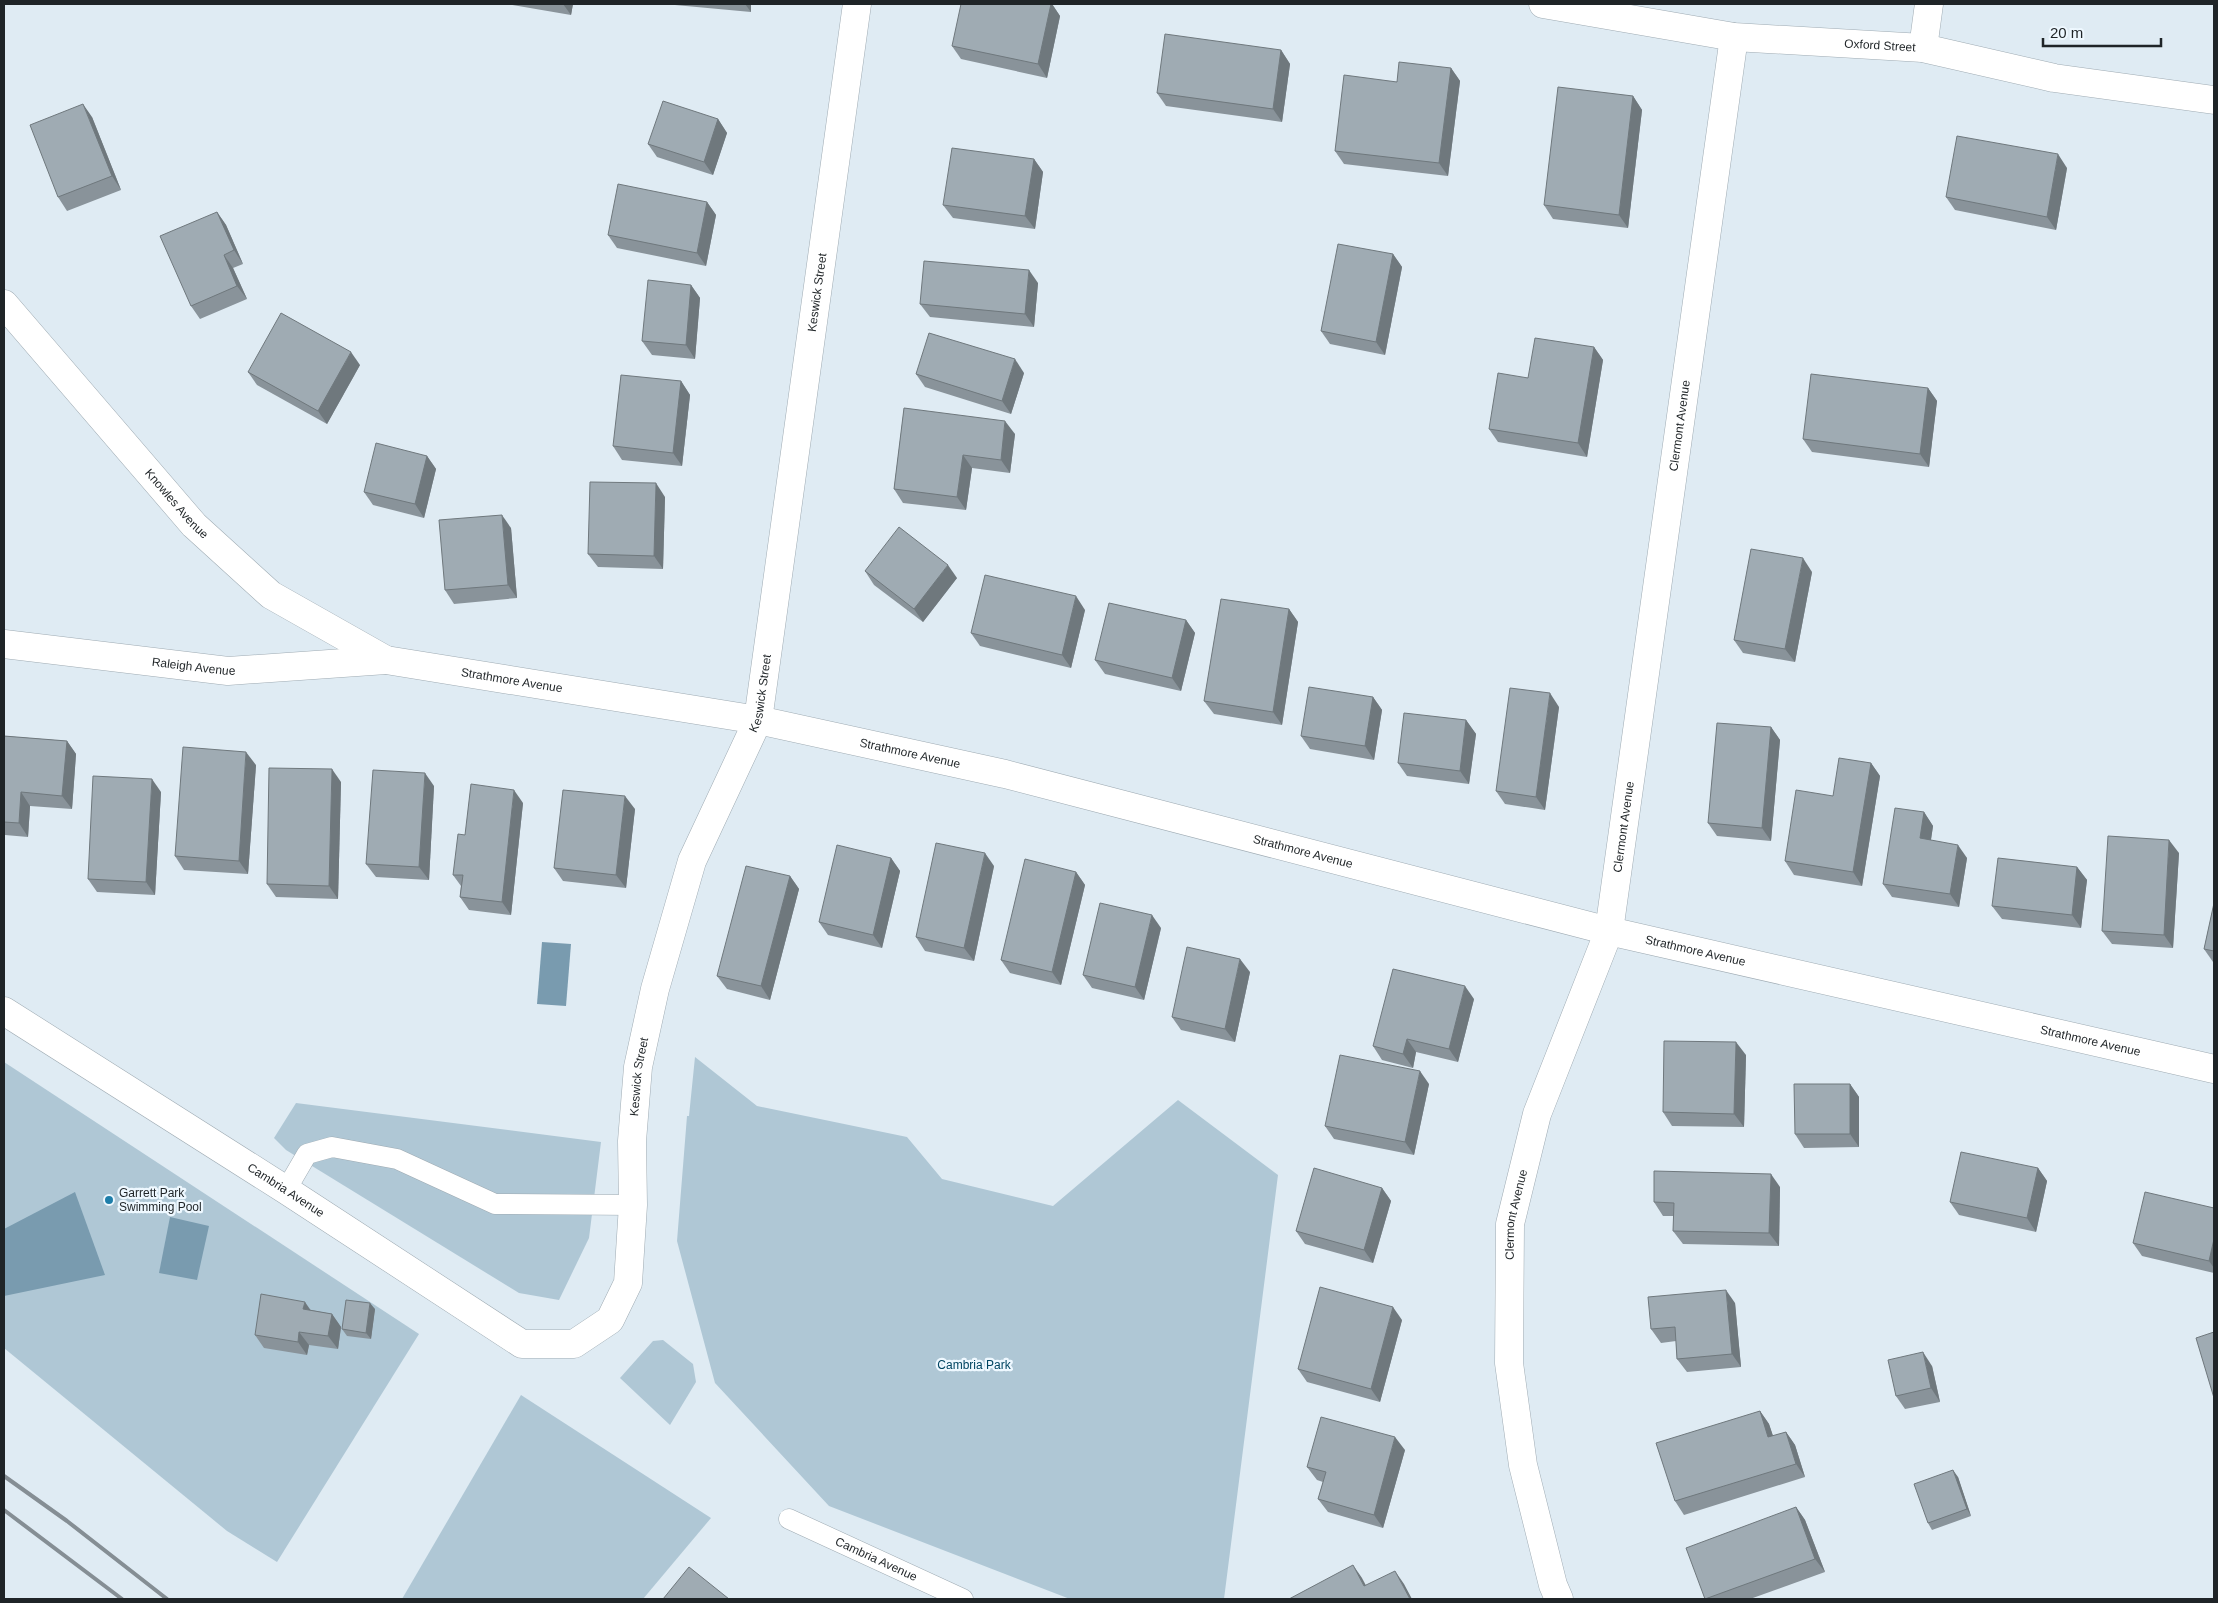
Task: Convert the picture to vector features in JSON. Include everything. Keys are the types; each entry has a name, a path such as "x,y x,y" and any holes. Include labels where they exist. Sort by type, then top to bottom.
{"street":[{"name":"Keswick Street","path":"574,1344 610,1320 628,1283 633,1205 632,1141 638,1067 655,989 692,861 758,720 857,4"},
{"name":"Oxford Street","path":"1543,4 1584,7 1734,36 1923,48 2054,78 2214,100"},
{"path":"1923,48 1929,4"},
{"name":"Clermont Avenue","path":"1559,1599 1553,1585 1523,1465 1509,1363 1510,1224 1537,1114 1609,932 1734,36"},
{"name":"Knowles Avenue","path":"4,304 194,525 271,595 386,660"},
{"name":"Raleigh Avenue","path":"4,644 228,671 386,660"},
{"name":"Strathmore Avenue","path":"386,660 758,720 1005,774 1609,932 2214,1069"},
{"name":"Cambria Avenue","path":"4,1011 286,1190 522,1344 574,1344"}],"lane":[{"path":"286,1190 307,1154 332,1147 397,1159 496,1204 633,1205"},
{"name":"Cambria Avenue","path":"789,1519 963,1599"}],"green space":[{"name":"Cambria Park","path":"695,1057 757,1106 907,1137 942,1179 1053,1206 1178,1100 1278,1175 1224,1599 1070,1599 829,1506 715,1383 677,1241 687,1116 689,1116"},
{"name":"Garrett Park Swimming Pool","path":"4,1062 419,1334 277,1562 227,1531 4,1348"},
{"path":"296,1103 601,1142 589,1238 559,1300 519,1293 286,1150 274,1138"},
{"path":"663,1340 693,1364 696,1382 670,1425 620,1378 653,1341"},
{"path":"521,1395 711,1518 643,1599 402,1599"}],"shaded area":[{"path":"542,942 571,944 566,1006 537,1004"},
{"path":"75,1192 105,1275 4,1296 4,1229"},
{"path":"170,1217 209,1226 197,1280 159,1273"}],"building":[{"path":"961,4 1051,4 1038,64 952,46"},
{"path":"1165,34 1281,50 1273,109 1157,93"},
{"path":"1399,62 1451,68 1439,163 1335,151 1344,75 1397,82"},
{"path":"1558,87 1633,96 1619,215 1544,205"},
{"path":"663,101 718,119 704,162 648,144"},
{"path":"83,104 112,176 58,197 30,125"},
{"path":"1957,136 2058,154 2047,217 1946,197"},
{"path":"952,148 1034,159 1025,216 943,205"},
{"path":"618,184 707,202 697,253 608,235"},
{"path":"217,212 234,250 224,255 237,286 191,306 160,236"},
{"path":"1338,244 1393,254 1376,342 1321,331"},
{"path":"924,261 1029,270 1025,314 920,304"},
{"path":"648,280 691,285 686,345 642,341"},
{"path":"281,313 351,352 318,411 248,372"},
{"path":"929,333 1015,359 1002,401 916,374"},
{"path":"1535,338 1594,347 1578,443 1489,429 1498,373 1528,378"},
{"path":"1811,374 1928,388 1920,454 1803,439"},
{"path":"621,375 681,381 673,453 613,446"},
{"path":"904,408 1005,421 1001,460 963,455 957,497 894,489"},
{"path":"376,443 427,456 415,504 364,492"},
{"path":"590,482 656,483 654,556 588,554"},
{"path":"502,515 508,585 445,590 439,520"},
{"path":"899,527 948,565 914,609 865,571"},
{"path":"1751,549 1803,558 1785,649 1734,640"},
{"path":"985,575 1076,596 1062,655 971,633"},
{"path":"1221,599 1289,609 1273,712 1204,701"},
{"path":"1109,603 1186,620 1172,678 1095,660"},
{"path":"1309,687 1373,697 1365,746 1301,736"},
{"path":"1510,688 1550,693 1536,797 1496,791"},
{"path":"1404,713 1466,720 1460,771 1398,763"},
{"path":"1717,723 1771,727 1762,828 1708,823"},
{"path":"4,736 67,741 62,796 21,792 19,823 4,822"},
{"path":"183,747 246,752 239,861 175,856"},
{"path":"1839,758 1871,763 1853,872 1785,861 1796,790 1833,796"},
{"path":"269,768 332,769 329,886 267,884"},
{"path":"373,770 425,773 419,867 366,864"},
{"path":"93,776 152,779 146,882 88,879"},
{"path":"471,784 514,790 502,902 460,897 463,875 453,875 458,834 465,835"},
{"path":"563,790 625,796 616,875 554,868"},
{"path":"1895,808 1924,812 1920,838 1958,845 1950,894 1883,884"},
{"path":"2108,836 2169,840 2164,935 2102,931"},
{"path":"936,843 985,853 964,948 916,937"},
{"path":"837,845 891,858 873,935 819,922"},
{"path":"1998,858 2077,867 2072,915 1992,906"},
{"path":"1025,859 1076,872 1052,972 1001,960"},
{"path":"746,866 790,876 761,986 717,976"},
{"path":"1100,903 1152,915 1135,987 1083,975"},
{"path":"2214,903 2214,951 2204,949"},
{"path":"1187,947 1240,959 1225,1029 1172,1017"},
{"path":"1393,969 1465,986 1449,1049 1407,1039 1403,1054 1373,1046"},
{"path":"1664,1041 1736,1042 1734,1114 1663,1112"},
{"path":"1340,1055 1420,1071 1405,1142 1325,1126"},
{"path":"1794,1084 1850,1084 1850,1134 1795,1134"},
{"path":"1961,1152 2038,1168 2027,1218 1950,1202"},
{"path":"1314,1168 1382,1188 1364,1250 1296,1231"},
{"path":"1654,1171 1771,1174 1769,1233 1673,1231 1674,1203 1654,1202"},
{"path":"2145,1192 2214,1208 2214,1239 2209,1261 2133,1243"},
{"path":"1320,1287 1393,1307 1371,1389 1298,1369"},
{"path":"1726,1290 1732,1354 1677,1359 1675,1327 1651,1329 1648,1297"},
{"path":"261,1294 305,1302 303,1309 332,1314 328,1336 299,1332 298,1342 255,1335"},
{"path":"346,1300 370,1303 366,1333 342,1329"},
{"path":"2214,1332 2214,1398 2196,1338"},
{"path":"1923,1352 1931,1388 1896,1396 1888,1360"},
{"path":"1760,1411 1768,1437 1786,1432 1796,1464 1675,1501 1656,1443"},
{"path":"1321,1417 1395,1437 1374,1515 1318,1499 1326,1472 1307,1467"},
{"path":"1953,1470 1967,1509 1928,1523 1914,1484"},
{"path":"1796,1507 1815,1559 1705,1599 1686,1548"},
{"path":"1353,1565 1364,1586 1395,1571 1410,1599 1289,1599"},
{"path":"689,1567 729,1599 663,1599"}],"railway":[{"path":"4,1476 67,1521 167,1599"},
{"path":"4,1510 122,1599"}],"place":[{"name":"Garrett Park Swimming Pool","path":"109,1200"}]}
